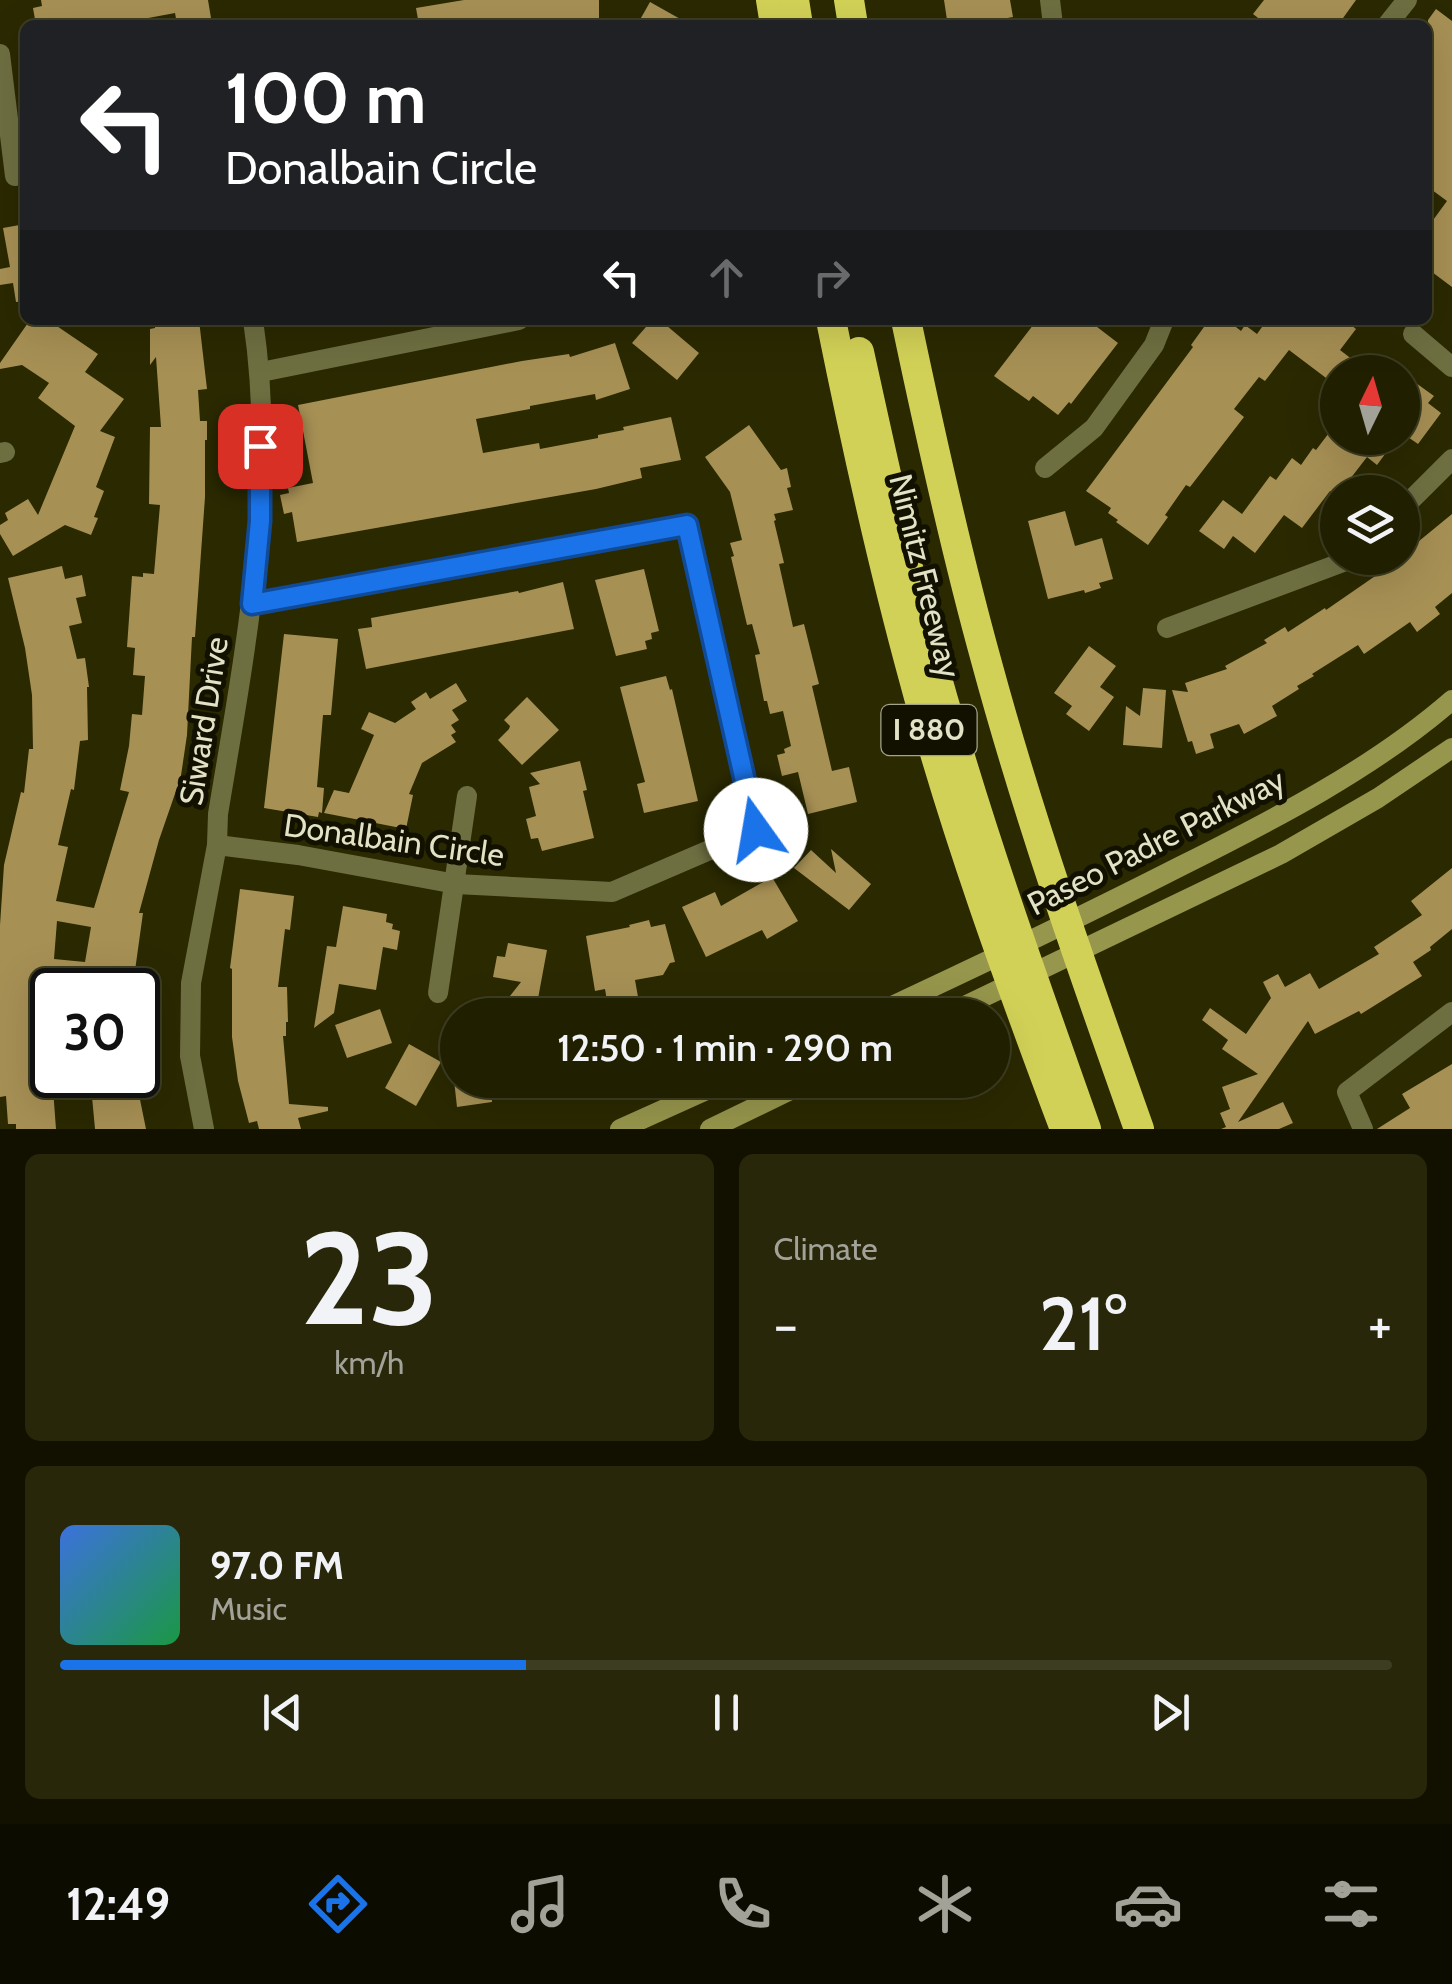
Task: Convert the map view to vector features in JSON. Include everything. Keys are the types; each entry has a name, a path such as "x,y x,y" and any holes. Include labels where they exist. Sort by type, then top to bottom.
{"highway":[{"name":"Nimitz Freeway","path":"832,325 871,508 914,678 964,846 1064,1129"},
{"name":"I 880","path":"853,325 899,536 948,719 1011,917 1086,1129"},
{"name":"Nimitz Freeway","path":"907,325 986,660 1034,823 1139,1129"}],"main road":[{"name":"Paseo Padre Parkway","path":"909,998 1260,826 1360,767 1452,700"},
{"name":"Paseo Padre Parkway","path":"982,998 1281,854 1378,798 1452,748"},
{"path":"620,1129 689,1098"},
{"path":"710,1129 775,1098"}],"street":[{"path":"1392,20 1407,0"},
{"path":"0,54 13,177"},
{"name":"Siward Drive","path":"204,1129 190,1056 191,982 217,846 218,814 252,604 260,521 261,372 254,325"},
{"path":"261,372 495,325"},
{"path":"1045,468 1094,428 1154,345 1162,325"},
{"path":"1413,334 1452,367"},
{"path":"1420,491 1452,459"},
{"name":"Donalbain Circle","path":"217,846 298,855 456,884 612,892 756,830 687,525 252,604"},
{"path":"1167,628 1320,571"},
{"path":"438,993 468,796"},
{"path":"1363,1129 1347,1092 1452,1012"}],"building":[{"path":"41,0 208,0 211,18 176,20 175,13 138,20 35,20 33,8 42,6"},
{"path":"464,0 599,0 599,20 418,20 416,8"},
{"path":"944,0 1010,0 1013,17 947,20"},
{"path":"1264,0 1356,0 1342,20 1261,20 1253,14"},
{"path":"650,2 682,20 640,20"},
{"path":"1436,9 1452,21 1452,287 1432,272 1432,222 1447,201 1432,190 1432,20 1428,20"},
{"path":"20,225 20,302 16,302 13,283 0,285 0,269 10,267 3,228"},
{"path":"27,325 55,325 98,354 85,372 124,399 100,431 115,437 96,487 104,491 91,535 65,525 13,556 0,534 0,525 8,520 5,513 28,499 38,515 75,426 38,398 49,383 22,365 0,369 0,363"},
{"path":"155,325 200,325 207,389 198,390 200,421 207,421 205,497 187,735 179,789 159,840 139,913 143,913 135,968 30,968 30,1098 54,1098 56,1129 16,1129 16,1124 8,1124 6,1096 0,1097 0,925 4,865 21,792 24,793 29,749 33,749 32,695 8,578 62,566 65,579 82,575 86,596 76,598 82,623 69,626 77,659 85,658 88,740 80,741 74,790 71,789 58,845 68,847 56,901 94,908 129,792 120,790 132,714 142,715 145,676 133,675 135,648 127,647 132,576 154,574 160,505 149,504 150,427 161,427 156,357 150,365 150,329","holes":["57,921 91,927 85,962 54,959"]},
{"path":"648,325 666,325 699,353 677,380 632,343"},
{"path":"1033,325 1095,325 1118,343 1058,415 1033,396 1029,401 994,376"},
{"path":"1205,325 1233,325 1241,331 1245,325 1257,334 1263,325 1351,325 1356,329 1340,350 1346,355 1320,355 1320,373 1289,350 1265,381 1259,377 1234,409 1244,417 1190,487 1186,485 1148,545 1116,522 1108,513 1111,508 1086,491"},
{"path":"615,343 630,389 596,400 595,394 476,419 483,453 539,443 540,449 598,438 624,430 623,427 671,417 681,460 640,468 642,478 596,489 297,542 292,512 284,514 280,495 289,493 288,488 313,483 298,405 522,361 569,354 570,357"},
{"path":"1420,386 1434,396 1428,403 1441,413 1420,441"},
{"path":"749,425 781,470 787,468 793,510 774,514 784,563 779,564 793,627 804,624 819,684 812,686 832,771 849,767 857,802 808,814 798,772 782,776 777,755 791,746 783,711 770,714 764,701 755,655 760,654 752,624 747,625 731,557 734,556 730,543 742,540 730,492 705,457"},
{"path":"1320,445 1320,455 1384,455 1377,465 1367,457 1353,475 1320,475 1320,504 1302,528 1284,515 1255,553 1233,536 1224,549 1199,531 1223,500 1242,514 1270,476 1276,480 1292,458 1301,465 1313,448 1316,450"},
{"path":"1065,511 1075,546 1102,538 1113,579 1085,593 1084,590 1048,599 1028,521"},
{"path":"1452,514 1452,593 1435,607 1440,614 1417,632 1410,622 1364,654 1358,645 1272,706 1277,716 1244,734 1239,724 1210,734 1214,748 1196,754 1192,741 1188,742 1172,690 1188,692 1185,683 1227,669 1225,666 1267,643 1264,640 1285,627 1288,632 1377,575 1420,575 1420,540"},
{"path":"644,569 659,631 651,633 652,639 645,641 647,649 616,656 595,580"},
{"path":"563,582 574,629 366,669 358,629 372,627 371,618"},
{"path":"284,634 338,639 331,715 323,715 317,787 324,788 322,813 318,817 264,808"},
{"path":"1089,646 1116,666 1100,687 1114,697 1089,731 1066,714 1072,706 1054,693"},
{"path":"666,676 698,801 644,813 637,784 645,782 620,687"},
{"path":"456,683 467,701 452,710 459,720 451,725 456,742 422,763 409,794 413,795 406,829 324,813 334,790 349,793 374,735 361,729 369,712 395,723 416,709 411,702 426,692 430,699"},
{"path":"1143,688 1166,690 1162,748 1123,745 1126,706 1140,716"},
{"path":"527,697 559,730 522,765 498,740 510,726 504,720"},
{"path":"580,761 594,838 542,851 538,838 531,839 526,819 536,816 529,787 540,784 530,773"},
{"path":"831,849 871,884 849,910 794,868 811,850 836,873"},
{"path":"1452,868 1452,929 1413,962 1422,976 1361,1014 1359,1011 1315,1034 1308,1021 1238,1122 1283,1102 1293,1123 1279,1129 1221,1129 1226,1127 1220,1113 1230,1109 1222,1087 1258,1074 1222,1049 1228,1040 1202,1020 1210,1008 1246,1034 1271,998 1263,982 1278,974 1285,987 1310,973 1319,989 1379,954 1374,947 1422,915 1411,901"},
{"path":"772,877 798,921 767,939 762,930 706,957 682,907 715,892 721,906"},
{"path":"240,889 294,896 290,930 285,929 278,987 287,987 288,1022 283,1036 289,1104 328,1107 328,1111 298,1118 301,1129 259,1129 257,1121 249,1123 238,1081 230,968"},
{"path":"343,906 387,914 386,922 400,931 397,950 383,947 376,990 339,984 334,1013 314,1028 327,946 336,947"},
{"path":"649,920 651,927 665,924 675,962 663,975 635,980 638,998 606,998 605,989 595,991 586,936"},
{"path":"508,943 547,950 538,998 508,998 521,982 493,977 497,956 505,957"},
{"path":"380,1009 392,1043 347,1058 335,1025"},
{"path":"409,1044 440,1061 416,1106 385,1088"},
{"path":"1452,1064 1452,1129 1377,1129 1410,1108 1402,1094"},
{"path":"92,1098 140,1098 146,1129 95,1129"},
{"path":"456,1098 492,1098 492,1102 457,1107"}],"route":[{"path":"260,446 260,521 252,604 687,525 756,830"}]}
